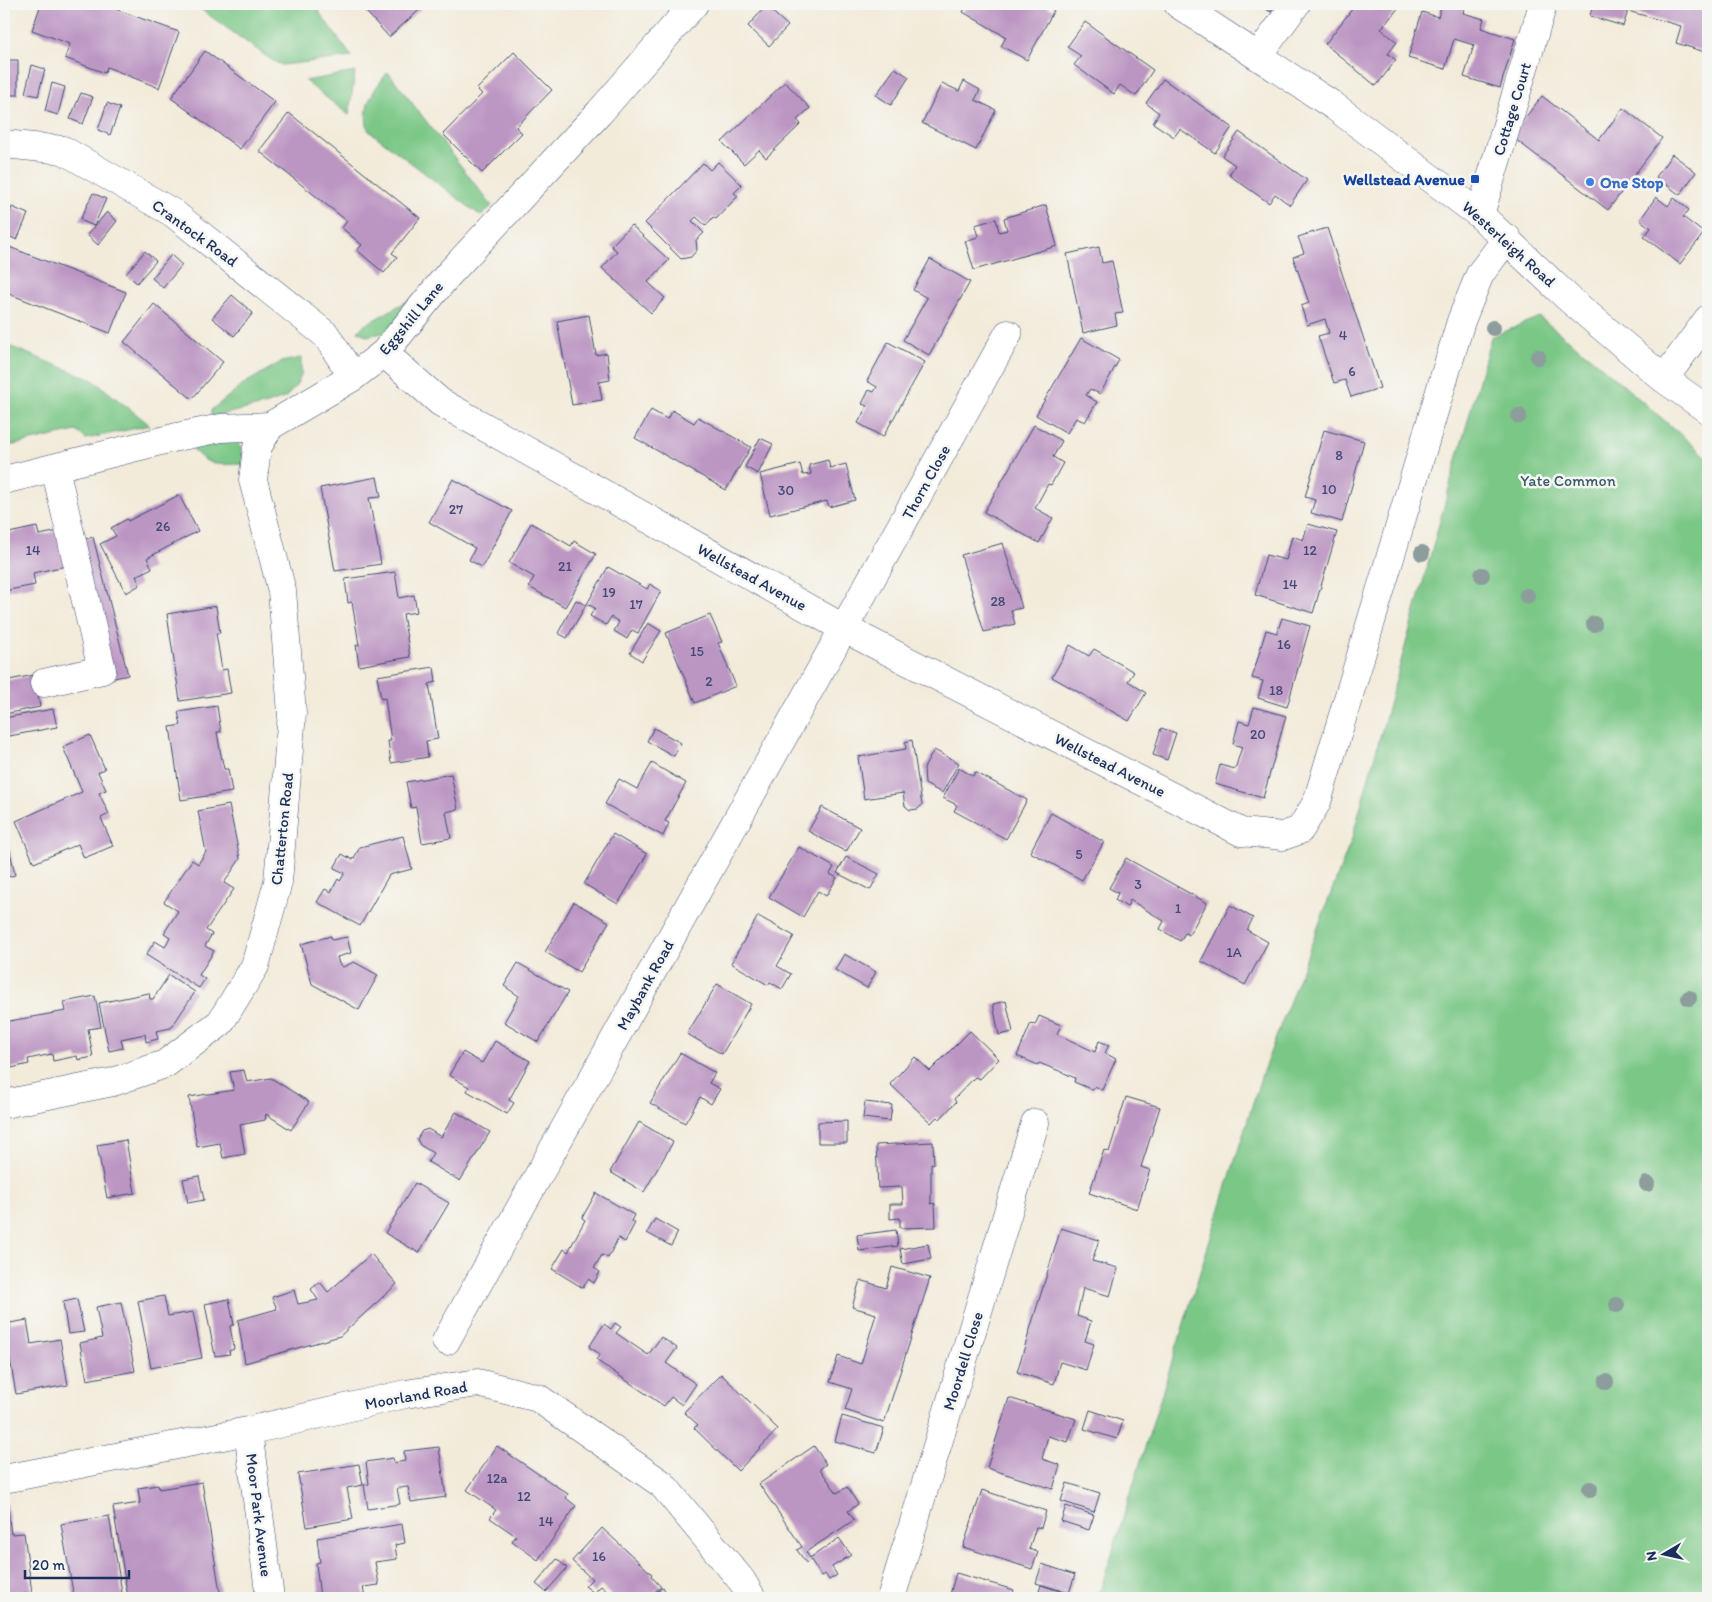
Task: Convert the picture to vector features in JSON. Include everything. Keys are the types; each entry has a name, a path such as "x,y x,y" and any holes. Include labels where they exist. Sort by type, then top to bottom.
{"street":[{"name":"Eggshill Lane","path":"4,480 177,437 212,430 270,426 353,377 384,353 447,276 598,113 694,4"},
{"name":"Westerleigh Road","path":"1180,4 1334,106 1480,214 1568,298 1664,379 1708,410"},
{"path":"1258,56 1296,4"},
{"name":"Cottage Court","path":"1480,214 1543,4"},
{"name":"Crantock Road","path":"4,144 63,150 173,213 326,335 353,377"},
{"name":"Wellstead Avenue","path":"384,353 440,402 844,629 1241,832 1283,836 1300,830 1317,802 1461,321 1480,274 1507,238"},
{"path":"1664,379 1708,319"},
{"name":"Thorn Close","path":"844,629 1008,334"},
{"name":"Chatterton Road","path":"4,1104 114,1082 164,1064 220,1023 255,966 278,882 292,713 282,591 254,480 257,448 270,426"},
{"path":"44,683 94,681 102,670 55,468"},
{"name":"Maybank Road","path":"446,1341 844,629"},
{"name":"Moordell Close","path":"891,1598 1035,1123"},
{"name":"Moorland Road","path":"4,1479 248,1431 405,1394 478,1383 538,1398 662,1484 742,1581 752,1598"},
{"name":"Moor Park Avenue","path":"248,1431 270,1598"}],"green space":[{"path":"188,4 313,4 352,57 282,65 273,61 199,8"},
{"path":"355,72 349,115 305,81"},
{"path":"388,72 492,206 481,216 368,130 366,113 370,98"},
{"path":"430,288 387,332 367,336 358,331 363,326"},
{"name":"Yate Common","path":"1539,317 1594,360 1708,458 1708,1598 1098,1598 1262,1074 1352,838 1491,337"},
{"path":"4,344 93,380 150,425 86,439 76,431 4,447"},
{"path":"301,358 301,375 296,386 286,397 268,404 211,417 211,410 247,382 281,362"},
{"path":"221,436 239,443 243,455 242,464 226,465 207,461 190,445"}],"building":[{"path":"41,4 101,4 179,32 159,88 107,67 105,73 65,58 70,44 32,30"},
{"path":"359,4 426,4 389,37"},
{"path":"967,4 1042,4 1054,10 1027,60 1001,46 1006,37 963,12"},
{"path":"1259,4 1276,4 1271,12"},
{"path":"1356,4 1397,4 1400,6 1381,29 1397,42 1388,54 1396,60 1376,86 1325,44"},
{"path":"1442,4 1465,6 1463,13 1484,19 1481,28 1515,39 1500,88 1464,77 1474,45 1454,39 1445,69 1408,58 1422,12 1438,17"},
{"path":"1593,4 1708,4 1708,53 1676,43 1681,26 1628,11 1623,26 1590,16"},
{"path":"766,6 788,26 769,46 748,26"},
{"path":"1085,22 1153,70 1136,96 1120,85 1114,94 1074,65 1081,56 1067,47"},
{"path":"205,51 275,102 240,149 171,98"},
{"path":"514,52 552,90 516,127 522,133 482,173 443,134 482,94 477,89"},
{"path":"4,60 18,60 18,95 4,95"},
{"path":"32,65 45,69 38,96 25,93"},
{"path":"895,68 909,77 891,105 876,95"},
{"path":"1163,79 1232,127 1215,153 1180,129 1174,137 1153,123 1159,113 1146,103"},
{"path":"964,81 980,90 975,100 996,110 976,150 922,123 942,83 959,91"},
{"path":"785,82 810,108 797,120 801,124 766,158 759,150 744,164 722,142"},
{"path":"52,83 65,87 58,115 45,111"},
{"path":"81,93 93,97 83,124 70,119"},
{"path":"1542,96 1599,140 1623,108 1662,138 1608,210 1511,136"},
{"path":"107,103 120,108 110,135 98,130"},
{"path":"289,113 420,218 392,253 397,257 384,273 357,250 362,245 342,228 347,221 259,151"},
{"path":"1239,132 1307,180 1290,205 1275,194 1269,203 1229,175 1235,165 1222,156"},
{"path":"1672,154 1696,172 1680,195 1656,177"},
{"path":"718,162 742,185 734,193 738,196 716,219 713,217 706,226 696,217 692,221 704,233 696,240 697,250 691,257 681,259 645,223 703,163 710,170"},
{"path":"93,193 106,199 94,226 80,220"},
{"path":"1656,197 1668,206 1674,198 1689,210 1683,217 1704,233 1680,264 1644,237 1651,228 1640,220"},
{"path":"1046,205 1057,246 974,270 965,241 978,237 975,225 996,219 999,232 1007,230 1004,218"},
{"path":"12,207 28,214 17,240 4,234 4,227"},
{"path":"107,212 117,221 98,245 87,235"},
{"path":"631,225 669,260 648,282 665,298 651,313 602,268 617,251 611,246"},
{"path":"1327,228 1380,388 1351,397 1345,380 1334,383 1318,336 1329,333 1325,319 1307,325 1301,306 1309,303 1293,257 1304,253 1298,237"},
{"path":"4,245 126,292 110,333 4,292"},
{"path":"1099,247 1102,263 1112,261 1123,313 1115,314 1117,325 1083,333 1067,254"},
{"path":"145,251 156,261 137,283 126,274"},
{"path":"171,255 182,265 163,288 152,278"},
{"path":"930,259 970,282 929,355 903,340 927,298 913,290"},
{"path":"232,295 253,313 234,336 212,318"},
{"path":"154,304 223,362 192,399 124,342"},
{"path":"589,315 596,355 607,353 610,380 599,382 602,400 572,405 557,321"},
{"path":"1081,338 1119,360 1100,394 1090,389 1086,395 1097,402 1085,422 1076,418 1067,433 1036,415"},
{"path":"888,342 925,362 883,437 858,423 867,406 862,404 869,390 874,392 877,387 867,381"},
{"path":"651,410 667,419 672,410 694,423 698,417 751,447 726,490 635,438"},
{"path":"1034,425 1062,441 1053,457 1063,463 1051,485 1048,484 1035,508 1053,518 1039,543 984,512"},
{"path":"1324,430 1364,441 1342,522 1311,513 1315,500 1305,497"},
{"path":"760,438 773,444 758,474 745,467"},
{"path":"828,460 830,468 846,464 855,500 829,507 827,501 770,515 760,474 800,464 803,475 811,474 809,465"},
{"path":"377,477 381,497 369,498 381,564 335,571 320,488"},
{"path":"453,479 512,511 482,567 469,560 475,548 429,522"},
{"path":"179,495 198,531 147,558 152,568 136,576 140,585 126,593 100,544 116,536 111,528"},
{"path":"531,523 571,546 574,541 596,554 565,607 529,587 534,577 509,563"},
{"path":"1308,524 1337,532 1313,613 1255,595 1266,555 1286,560 1292,536 1303,540"},
{"path":"37,527 39,535 59,531 66,566 33,573 35,585 4,591 4,534"},
{"path":"93,537 128,675 110,679 76,541"},
{"path":"1003,543 1022,608 1011,610 1015,624 984,632 961,555"},
{"path":"608,567 647,589 650,584 661,591 638,633 632,630 627,639 614,631 619,622 611,617 606,625 590,616 595,608 587,604"},
{"path":"395,572 399,598 414,595 417,612 403,614 410,657 359,666 356,645 359,645 352,602 348,603 345,579"},
{"path":"576,600 586,605 567,638 558,633"},
{"path":"216,606 220,633 216,633 222,670 227,669 231,693 180,701 167,614"},
{"path":"710,615 722,642 718,643 736,686 695,703 666,633"},
{"path":"1282,618 1310,626 1287,707 1258,698 1263,681 1252,678 1266,630 1277,633"},
{"path":"648,623 661,631 642,661 630,653"},
{"path":"1070,645 1089,656 1094,649 1134,672 1128,681 1146,693 1129,721 1052,677"},
{"path":"434,667 436,682 429,684 438,739 426,741 428,757 391,763 388,741 391,741 385,698 381,699 377,676"},
{"path":"34,675 40,707 4,714 4,681"},
{"path":"217,706 221,732 217,732 220,750 224,769 228,769 232,792 181,800 170,727 181,725 178,712"},
{"path":"1254,707 1286,716 1263,798 1215,784 1220,765 1235,769 1242,747 1233,744 1239,721 1249,724"},
{"path":"53,709 57,727 4,737 4,718"},
{"path":"654,728 681,743 674,756 647,741"},
{"path":"1161,728 1176,733 1167,760 1153,755"},
{"path":"90,735 105,769 98,772 106,790 99,793 109,814 101,818 113,846 84,858 78,844 34,863 16,821 82,792 63,747"},
{"path":"912,740 922,805 918,809 910,810 905,806 903,793 864,799 858,757 906,749 905,742"},
{"path":"934,750 959,763 942,793 925,784 924,768"},
{"path":"652,763 686,783 665,821 669,823 663,836 605,804 619,779 637,789"},
{"path":"959,768 973,776 975,772 1027,800 1006,839 954,811 957,805 943,798"},
{"path":"451,774 458,809 446,812 451,838 422,843 416,807 411,808 406,782"},
{"path":"229,805 240,859 224,883 234,889 206,930 212,934 205,946 214,951 199,975 205,979 199,988 146,955 155,941 165,947 170,937 164,933 178,911 164,902 192,860 198,864 206,852 198,811"},
{"path":"822,807 860,828 846,852 808,831"},
{"path":"1051,813 1104,842 1082,880 1030,852"},
{"path":"613,834 647,854 618,904 584,884"},
{"path":"403,836 412,869 389,875 360,926 317,902 325,889 331,892 338,879 340,881 345,873 334,868 342,854 353,860 360,847"},
{"path":"4,837 7,837 15,875 4,878"},
{"path":"799,847 834,867 830,874 837,878 826,896 818,891 803,917 769,897"},
{"path":"846,857 879,874 870,890 837,873"},
{"path":"1126,858 1207,903 1189,935 1185,933 1180,941 1160,929 1164,921 1130,900 1127,907 1115,900 1118,893 1109,888"},
{"path":"574,902 609,922 579,972 545,952"},
{"path":"1230,905 1253,918 1247,930 1268,942 1245,985 1201,961"},
{"path":"758,916 794,936 777,966 791,974 782,989 770,982 768,985 731,963"},
{"path":"331,936 332,940 347,937 351,953 337,957 339,964 343,967 354,962 378,975 359,1010 312,984 301,944"},
{"path":"844,954 876,972 867,988 835,970"},
{"path":"518,963 568,992 538,1042 504,1022 519,996 504,986"},
{"path":"169,975 195,992 171,1028 156,1031 158,1039 146,1042 145,1034 121,1039 123,1048 109,1051 99,1003 149,993 150,999 153,999"},
{"path":"717,984 751,1004 722,1054 687,1034"},
{"path":"95,996 101,1027 88,1029 93,1057 78,1060 77,1056 53,1061 52,1054 28,1059 29,1064 7,1069 6,1064 4,1064 4,1022 66,1011 64,1002"},
{"path":"1006,1001 1013,1032 999,1035 993,1004"},
{"path":"1039,1016 1061,1025 1057,1034 1095,1052 1099,1041 1109,1045 1105,1053 1116,1059 1102,1090 1095,1086 1093,1090 1074,1082 1075,1078 1062,1072 1017,1056 1031,1023 1035,1025"},
{"path":"970,1031 999,1059 980,1079 975,1077 954,1099 956,1102 940,1119 937,1117 931,1123 890,1084 915,1057 930,1071"},
{"path":"495,1041 530,1061 509,1100 514,1103 507,1114 467,1091 469,1087 449,1075 463,1052 482,1063"},
{"path":"680,1053 715,1073 709,1083 720,1089 711,1104 700,1097 685,1123 650,1103"},
{"path":"244,1070 247,1082 271,1078 309,1102 291,1130 266,1114 265,1120 240,1125 245,1154 223,1158 220,1143 197,1147 189,1097 234,1090 230,1072"},
{"path":"1126,1097 1160,1107 1141,1167 1150,1170 1137,1209 1089,1193 1104,1150 1109,1152"},
{"path":"865,1102 892,1105 890,1121 863,1118"},
{"path":"456,1112 490,1132 460,1181 428,1162 433,1153 420,1145 417,1139 422,1131 428,1129 441,1137"},
{"path":"847,1121 847,1143 818,1143 818,1122"},
{"path":"639,1122 673,1142 644,1192 610,1172"},
{"path":"126,1140 135,1193 107,1198 97,1145"},
{"path":"933,1142 934,1164 931,1163 931,1204 935,1203 936,1227 900,1228 900,1218 890,1219 890,1204 903,1204 902,1187 878,1188 876,1145"},
{"path":"199,1176 204,1200 188,1203 183,1179"},
{"path":"415,1183 449,1203 419,1253 385,1233"},
{"path":"596,1193 634,1215 631,1221 635,1223 625,1242 618,1238 608,1258 602,1255 594,1268 600,1272 594,1283 588,1279 583,1288 552,1269 564,1249 568,1252 585,1220 582,1218"},
{"path":"655,1219 678,1232 671,1246 647,1233"},
{"path":"1061,1228 1099,1240 1092,1261 1118,1268 1110,1296 1083,1288 1077,1316 1091,1321 1085,1341 1094,1344 1086,1370 1060,1362 1054,1384 1017,1372"},
{"path":"896,1230 898,1246 859,1251 857,1235"},
{"path":"928,1244 931,1259 903,1264 900,1249"},
{"path":"371,1254 397,1284 340,1336 245,1363 238,1320 277,1309 272,1297 294,1290 298,1304 318,1300 311,1289 320,1282 328,1292"},
{"path":"892,1267 930,1278 884,1423 845,1410 852,1389 830,1382 838,1356 861,1364 876,1314 852,1307 860,1280 886,1288"},
{"path":"5,1295 10,1323 27,1320 31,1344 60,1339 68,1385 16,1394 9,1353 4,1354"},
{"path":"164,1296 168,1316 193,1312 202,1358 151,1368 138,1301"},
{"path":"77,1299 84,1332 68,1334 63,1302"},
{"path":"229,1299 234,1325 230,1326 234,1349 229,1351 230,1354 215,1356 205,1304"},
{"path":"121,1302 135,1371 87,1380 80,1343 102,1338 96,1307"},
{"path":"615,1323 621,1327 616,1333 648,1355 661,1337 677,1348 666,1363 696,1384 682,1405 671,1397 664,1406 596,1360 600,1354 589,1347 604,1324 611,1329"},
{"path":"721,1374 778,1429 738,1471 694,1428 698,1425 684,1412"},
{"path":"1009,1398 1076,1419 1068,1442 1048,1436 1042,1459 1060,1465 1053,1489 987,1468"},
{"path":"1090,1410 1123,1421 1117,1439 1084,1429"},
{"path":"842,1416 884,1428 876,1453 835,1441"},
{"path":"497,1446 568,1494 566,1498 576,1506 538,1560 512,1541 516,1536 490,1518 496,1510 467,1490"},
{"path":"814,1446 826,1464 820,1469 837,1493 847,1487 858,1504 848,1511 854,1520 806,1552 810,1558 839,1538 851,1555 832,1567 837,1575 829,1580 825,1574 821,1576 811,1560 806,1563 797,1550 802,1547 759,1484"},
{"path":"439,1447 446,1497 411,1502 408,1487 397,1488 400,1504 368,1509 364,1485 369,1484 366,1462 393,1458 394,1463 405,1461 404,1451"},
{"path":"359,1464 363,1485 347,1488 353,1519 307,1527 298,1474"},
{"path":"202,1482 221,1598 128,1598 113,1507 140,1503 138,1488 158,1485 159,1489"},
{"path":"1067,1483 1100,1493 1094,1512 1061,1501"},
{"path":"982,1490 1046,1511 1041,1528 1036,1527 1029,1549 1038,1552 1032,1569 963,1547"},
{"path":"4,1504 7,1504 11,1534 24,1533 32,1593 17,1595 17,1598 4,1598"},
{"path":"1066,1506 1094,1515 1089,1530 1061,1521"},
{"path":"109,1516 123,1598 74,1598 61,1524"},
{"path":"402,1524 405,1543 395,1545 397,1559 375,1562 379,1585 363,1587 365,1598 320,1598 316,1563 320,1562 317,1538"},
{"path":"602,1528 652,1574 651,1576 661,1587 646,1598 614,1598 601,1586 594,1593 585,1586 592,1579 572,1561"},
{"path":"557,1559 567,1568 546,1592 536,1584"},
{"path":"1042,1564 1075,1575 1069,1593 1036,1583"},
{"path":"956,1573 1014,1590 1012,1595 1021,1598 949,1598"},
{"path":"1041,1585 1075,1596 1074,1598 1037,1598"},
{"path":"663,1587 669,1598 649,1598"}],"place":[{"name":"Wellstead Avenue","path":"1475,179"},
{"name":"One Stop","path":"1590,182"}]}
